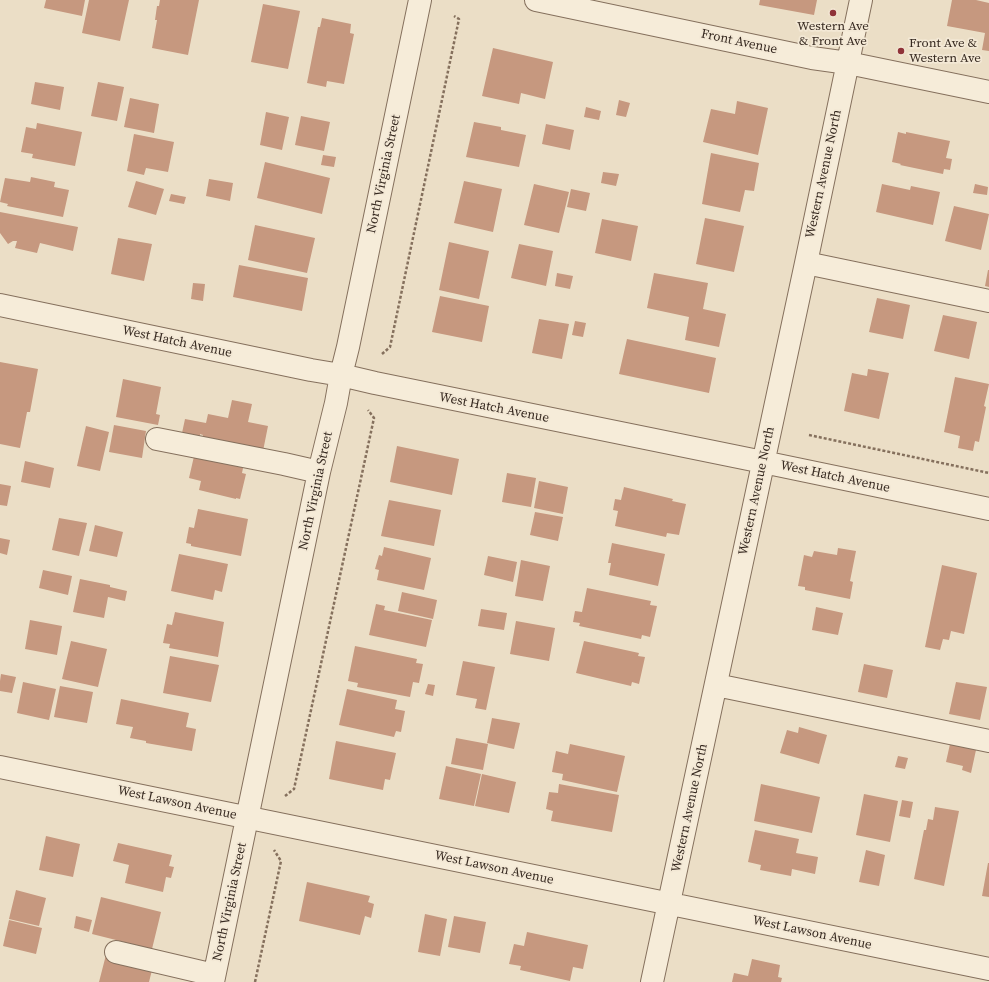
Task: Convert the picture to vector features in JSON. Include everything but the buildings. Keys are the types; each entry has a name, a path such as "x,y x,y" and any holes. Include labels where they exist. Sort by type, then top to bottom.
{"street":[{"name":"North Virginia Street","path":"214,978 319,472 336,404 420,0"},
{"name":"Front Avenue","path":"536,0 812,58 848,63 989,92"},
{"name":"Western Avenue North","path":"652,982 861,0"},
{"path":"806,263 989,301"},
{"name":"West Hatch Avenue","path":"0,305 303,369 341,375 375,384 989,509"},
{"path":"157,439 319,472"},
{"path":"716,685 989,740"},
{"name":"West Lawson Avenue","path":"0,767 989,969"},
{"path":"116,952 214,978"}],"path":[{"path":"382,354 390,347 459,19 454,16"},
{"path":"285,796 294,789 374,418 368,410"},
{"path":"809,435 989,473"},
{"path":"255,982 281,861 273,850"}],"place":[{"name":"Western Ave & Front Ave","path":"833,13"},
{"name":"Front Ave & Western Ave","path":"901,51"}]}
